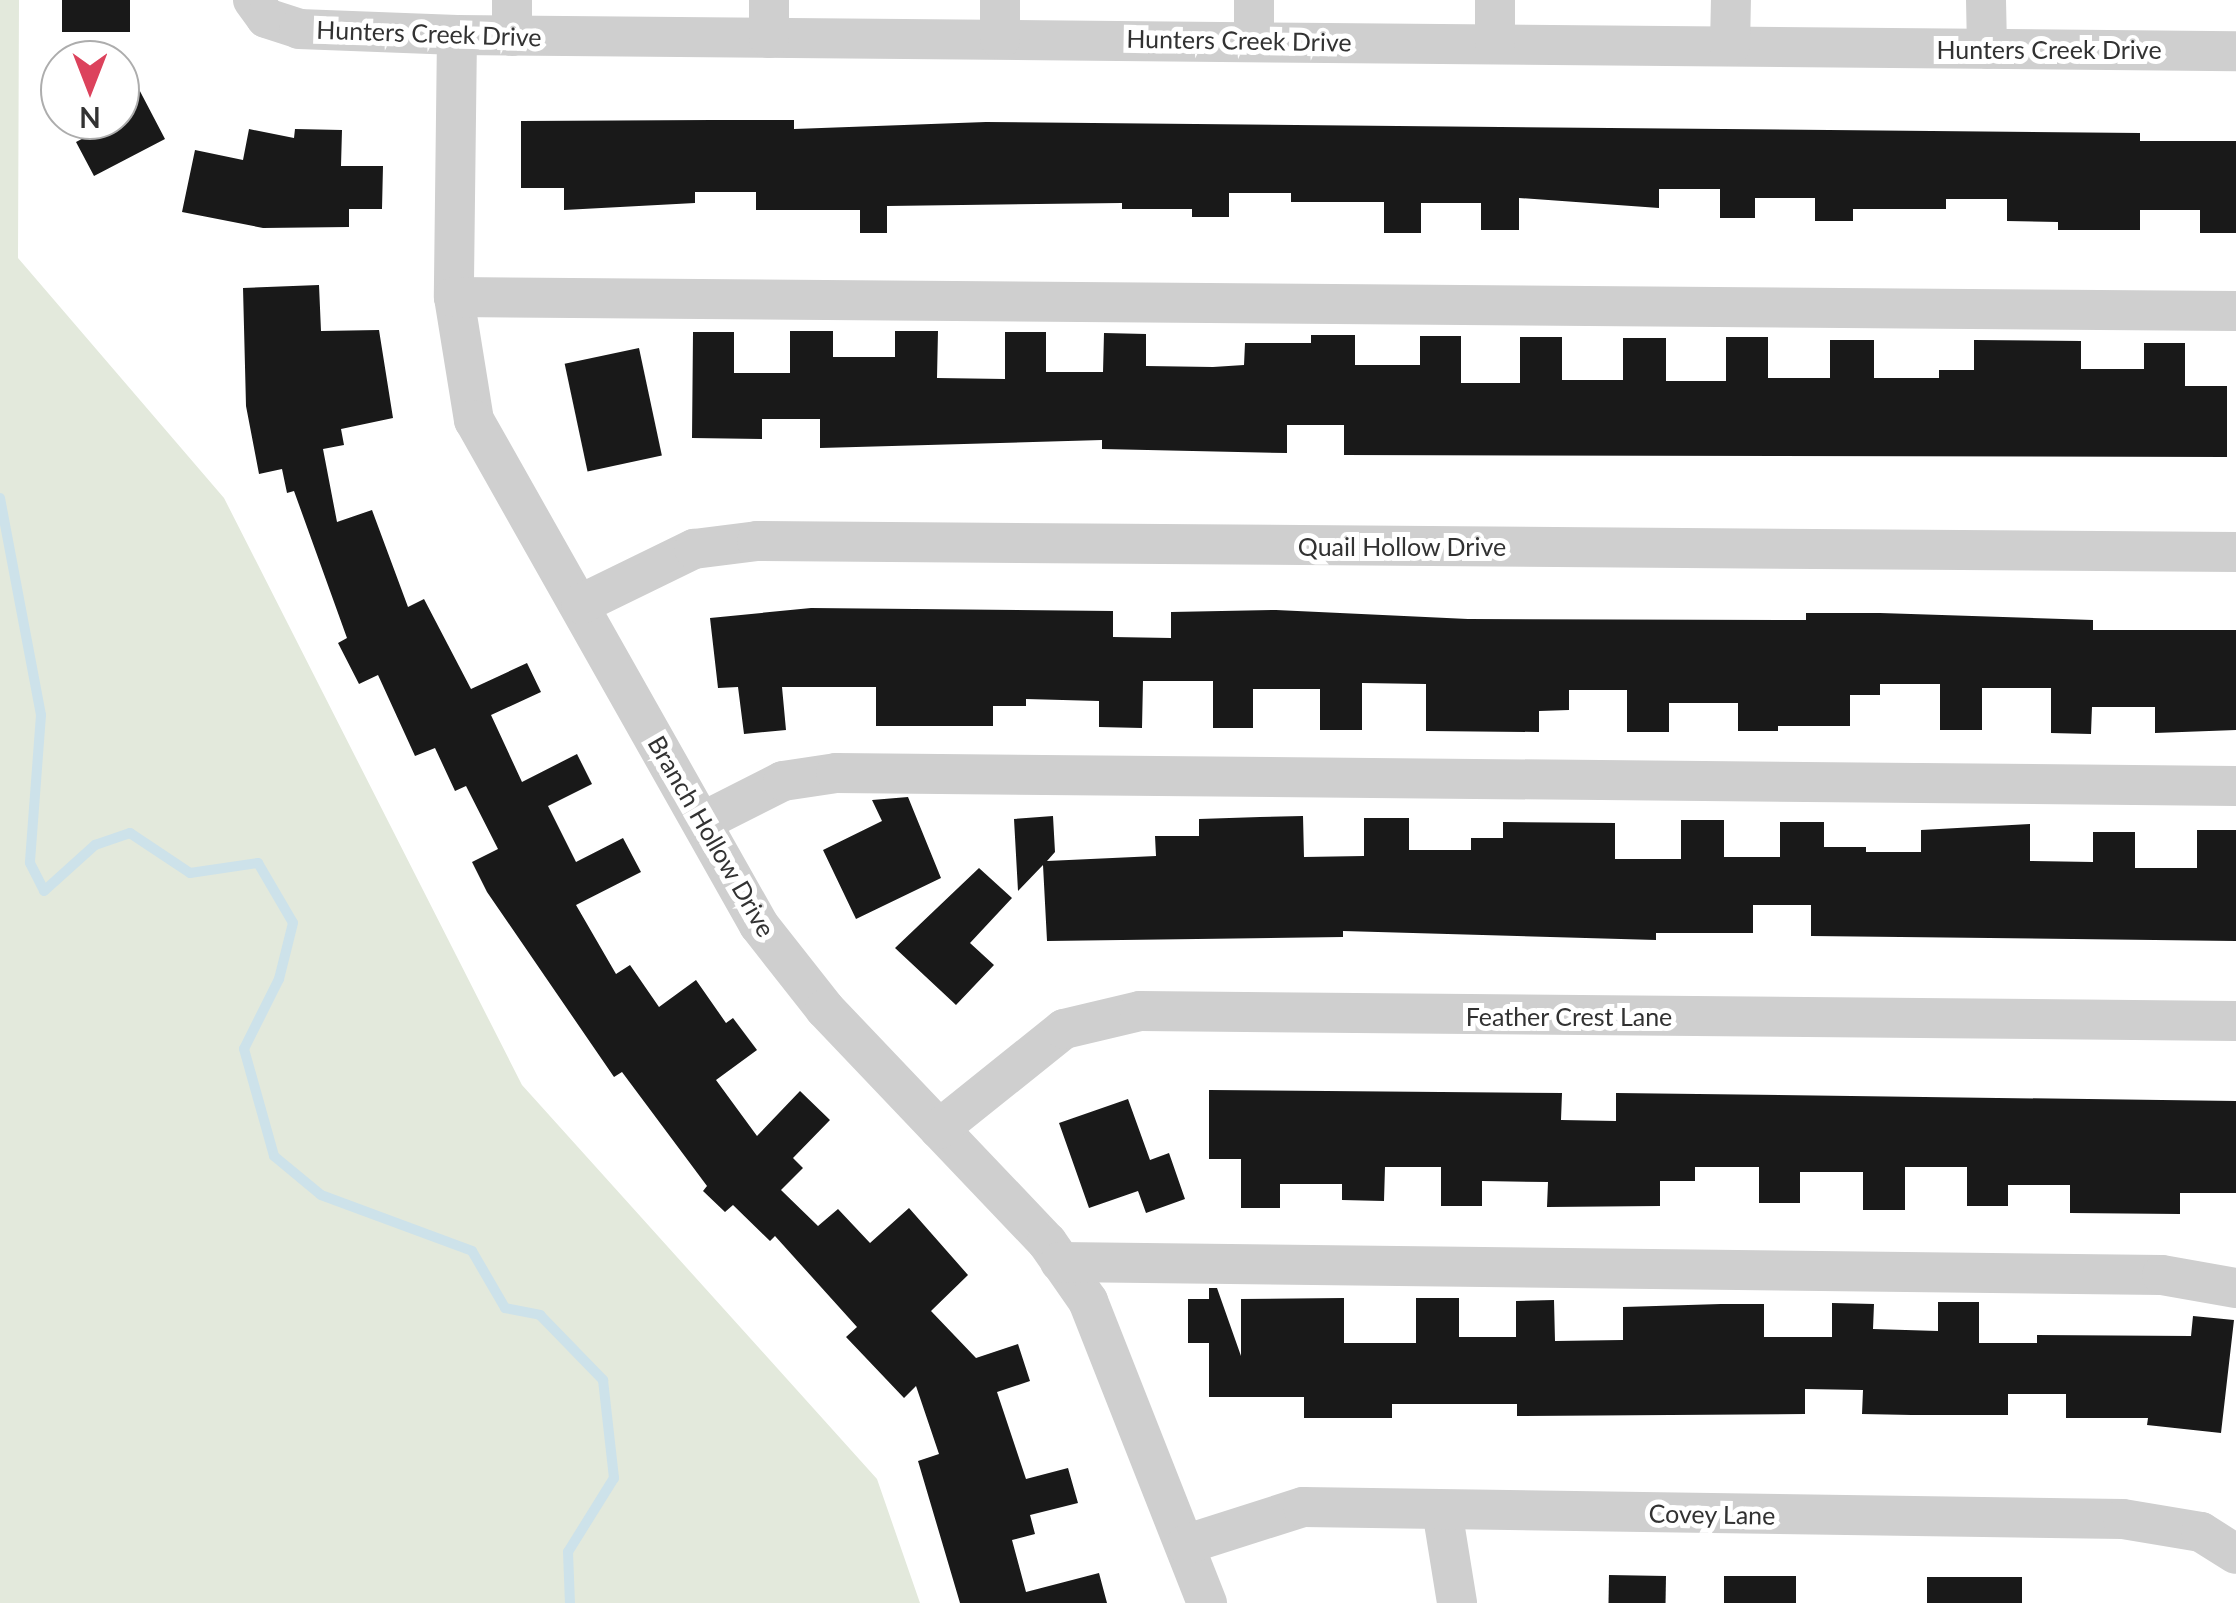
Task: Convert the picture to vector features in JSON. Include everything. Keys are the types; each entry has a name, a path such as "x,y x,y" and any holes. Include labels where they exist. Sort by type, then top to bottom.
{"street":[{"name":"Hunters Creek Drive","path":"253,0 266,18 300,29 457,35 512,18 1000,19 1254,40 2236,51"},
{"path":"1254,0 1254,40"},
{"path":"1494,0 1494,43"},
{"path":"1730,0 1730,46"},
{"path":"1986,0 1987,48"},
{"name":"Branch Hollow Drive","path":"457,35 454,297 474,420 759,924 825,1009 1060,1262 1088,1301 1187,1544 1207,1603"},
{"path":"454,297 2236,311"},
{"name":"Quail Hollow Drive","path":"581,604 694,549 757,541 2236,552"},
{"path":"702,822 783,781 836,773 2236,786"},
{"name":"Feather Crest Lane","path":"938,1129 1064,1030 1140,1011 2236,1020"},
{"path":"1060,1262 2162,1275 2236,1288"},
{"name":"Covey Lane","path":"1187,1544 1303,1507 2123,1520 2201,1532 2236,1554"},
{"path":"1442,1510 1457,1603"}],"shaded area":[{"path":"0,0 19,0 18,258 224,498 522,1085 877,1479 920,1603 0,1603"}],"building":[{"path":"62,0 130,0 130,32 62,32"},
{"path":"140,91 165,139 94,176 76,142 140,140"},
{"path":"794,120 794,129 986,122 2140,133 2140,141 2236,141 2236,233 2200,233 2200,210 2140,210 2140,230 2058,230 2058,222 2007,221 2007,199 1946,199 1946,209 1853,209 1853,221 1815,221 1815,198 1755,198 1755,218 1720,218 1720,189 1659,189 1659,208 1519,198 1519,230 1481,230 1481,203 1421,203 1421,233 1384,233 1384,202 1291,202 1291,193 1229,193 1229,217 1192,217 1192,209 1122,209 1122,203 887,206 887,233 860,233 860,210 756,210 756,192 695,192 695,203 564,210 564,188 521,188 521,121"},
{"path":"249,129 294,138 295,129 342,130 341,166 383,166 382,209 349,209 349,227 263,228 182,212 195,150 243,160"},
{"path":"319,285 321,331 379,330 393,418 341,429 344,445 323,449 337,522 372,510 408,607 424,599 471,689 527,663 541,692 491,715 522,782 577,754 592,784 548,806 576,862 623,838 641,872 576,905 616,974 630,965 659,1007 696,980 726,1023 733,1018 757,1050 716,1080 757,1136 800,1091 830,1120 793,1158 803,1168 781,1190 818,1226 838,1209 870,1243 909,1208 968,1275 931,1311 976,1358 1018,1344 1030,1381 997,1392 1026,1479 1068,1468 1078,1503 1030,1515 1035,1534 1012,1540 1026,1592 1099,1573 1107,1603 960,1603 918,1461 939,1454 916,1386 904,1398 846,1337 857,1327 775,1236 770,1241 733,1205 725,1212 703,1191 707,1186 622,1072 614,1077 487,892 472,862 498,849 466,786 455,791 435,748 415,756 378,675 359,684 338,643 347,638 294,491 287,493 282,469 259,474 246,406 243,288"},
{"path":"790,331 833,331 833,357 895,357 895,331 938,331 937,378 1005,379 1005,332 1046,332 1046,372 1103,372 1104,333 1146,334 1146,366 1213,367 1244,365 1245,343 1311,343 1311,335 1355,335 1355,365 1420,365 1420,336 1461,336 1461,383 1520,383 1520,337 1562,337 1562,380 1623,380 1623,338 1666,338 1666,381 1726,381 1726,337 1768,337 1768,378 1830,378 1830,340 1874,340 1874,378 1939,378 1939,370 1974,370 1974,340 2081,341 2081,369 2144,369 2144,343 2185,343 2185,386 2227,386 2227,457 1344,455 1344,425 1287,425 1287,453 1102,449 1102,440 820,448 820,419 762,419 762,439 692,438 693,332 734,332 734,373 790,373"},
{"path":"639,348 662,456 588,471 565,364"},
{"path":"811,608 1113,611 1113,637 1171,638 1171,612 1276,610 1468,619 1806,620 1806,613 1880,613 2093,620 2093,630 2236,630 2236,730 2155,733 2155,707 2092,707 2091,734 2051,733 2051,688 1982,688 1982,730 1940,730 1940,684 1880,684 1880,695 1850,695 1850,726 1778,726 1778,731 1738,731 1738,703 1669,703 1669,732 1627,732 1627,690 1569,690 1569,710 1539,711 1539,732 1426,731 1426,684 1362,683 1362,730 1320,730 1320,689 1253,689 1253,728 1213,728 1213,681 1143,681 1142,728 1099,727 1099,701 1026,699 1026,706 993,706 993,726 876,726 876,687 782,687 786,730 744,734 738,687 718,688 710,618"},
{"path":"908,797 941,878 856,919 823,850 882,821 872,800"},
{"path":"1053,816 1055,852 1047,861 1156,856 1155,836 1199,836 1199,819 1260,817 1303,816 1304,857 1364,856 1364,818 1409,818 1409,850 1471,850 1471,838 1503,838 1503,822 1615,823 1615,859 1681,859 1681,820 1724,820 1724,857 1780,857 1780,822 1824,822 1824,847 1866,847 1866,852 1921,852 1921,830 2030,824 2030,861 2093,862 2093,832 2135,832 2135,868 2197,868 2197,830 2236,830 2236,941 1811,936 1811,905 1753,905 1753,933 1656,933 1656,940 1343,931 1343,937 1047,941 1043,865 1018,891 1014,819"},
{"path":"979,868 1012,898 970,943 994,965 956,1005 895,948"},
{"path":"1209,1090 1562,1093 1561,1120 1616,1121 1616,1093 2236,1101 2236,1193 2180,1193 2180,1214 2070,1213 2070,1185 2008,1185 2008,1206 1967,1206 1967,1167 1905,1167 1905,1210 1863,1210 1863,1172 1800,1172 1800,1203 1759,1203 1759,1167 1695,1167 1695,1181 1660,1181 1660,1206 1547,1207 1548,1182 1482,1181 1482,1206 1441,1206 1441,1167 1385,1167 1384,1201 1342,1200 1342,1184 1280,1184 1280,1208 1241,1208 1241,1159 1209,1159"},
{"path":"1128,1099 1150,1160 1169,1153 1185,1199 1146,1213 1138,1191 1089,1208 1059,1123"},
{"path":"1209,1288 1217,1288 1241,1356 1241,1299 1344,1298 1344,1343 1416,1343 1416,1298 1459,1298 1459,1337 1516,1337 1516,1301 1554,1300 1555,1341 1623,1340 1623,1307 1764,1304 1764,1337 1832,1337 1832,1303 1874,1304 1873,1329 1938,1331 1938,1302 1979,1302 1979,1343 2037,1343 2037,1335 2191,1336 2193,1316 2234,1320 2221,1433 2147,1425 2148,1418 2066,1418 2066,1394 2008,1394 2008,1415 1912,1415 1862,1414 1863,1390 1805,1389 1805,1414 1517,1416 1517,1404 1392,1404 1392,1418 1304,1418 1304,1397 1209,1397 1209,1343 1188,1343 1188,1299 1209,1299"},
{"path":"1609,1575 1666,1576 1666,1603 1609,1603"},
{"path":"1724,1576 1796,1576 1796,1603 1724,1603"},
{"path":"1927,1577 2022,1577 2022,1603 1927,1603"}],"waterway":[{"path":"0,498 41,715 30,863 44,891 95,845 130,833 190,873 258,863 293,923 279,979 244,1049 274,1156 321,1195 472,1251 505,1308 540,1315 603,1380 614,1478 568,1552 570,1603"}]}
